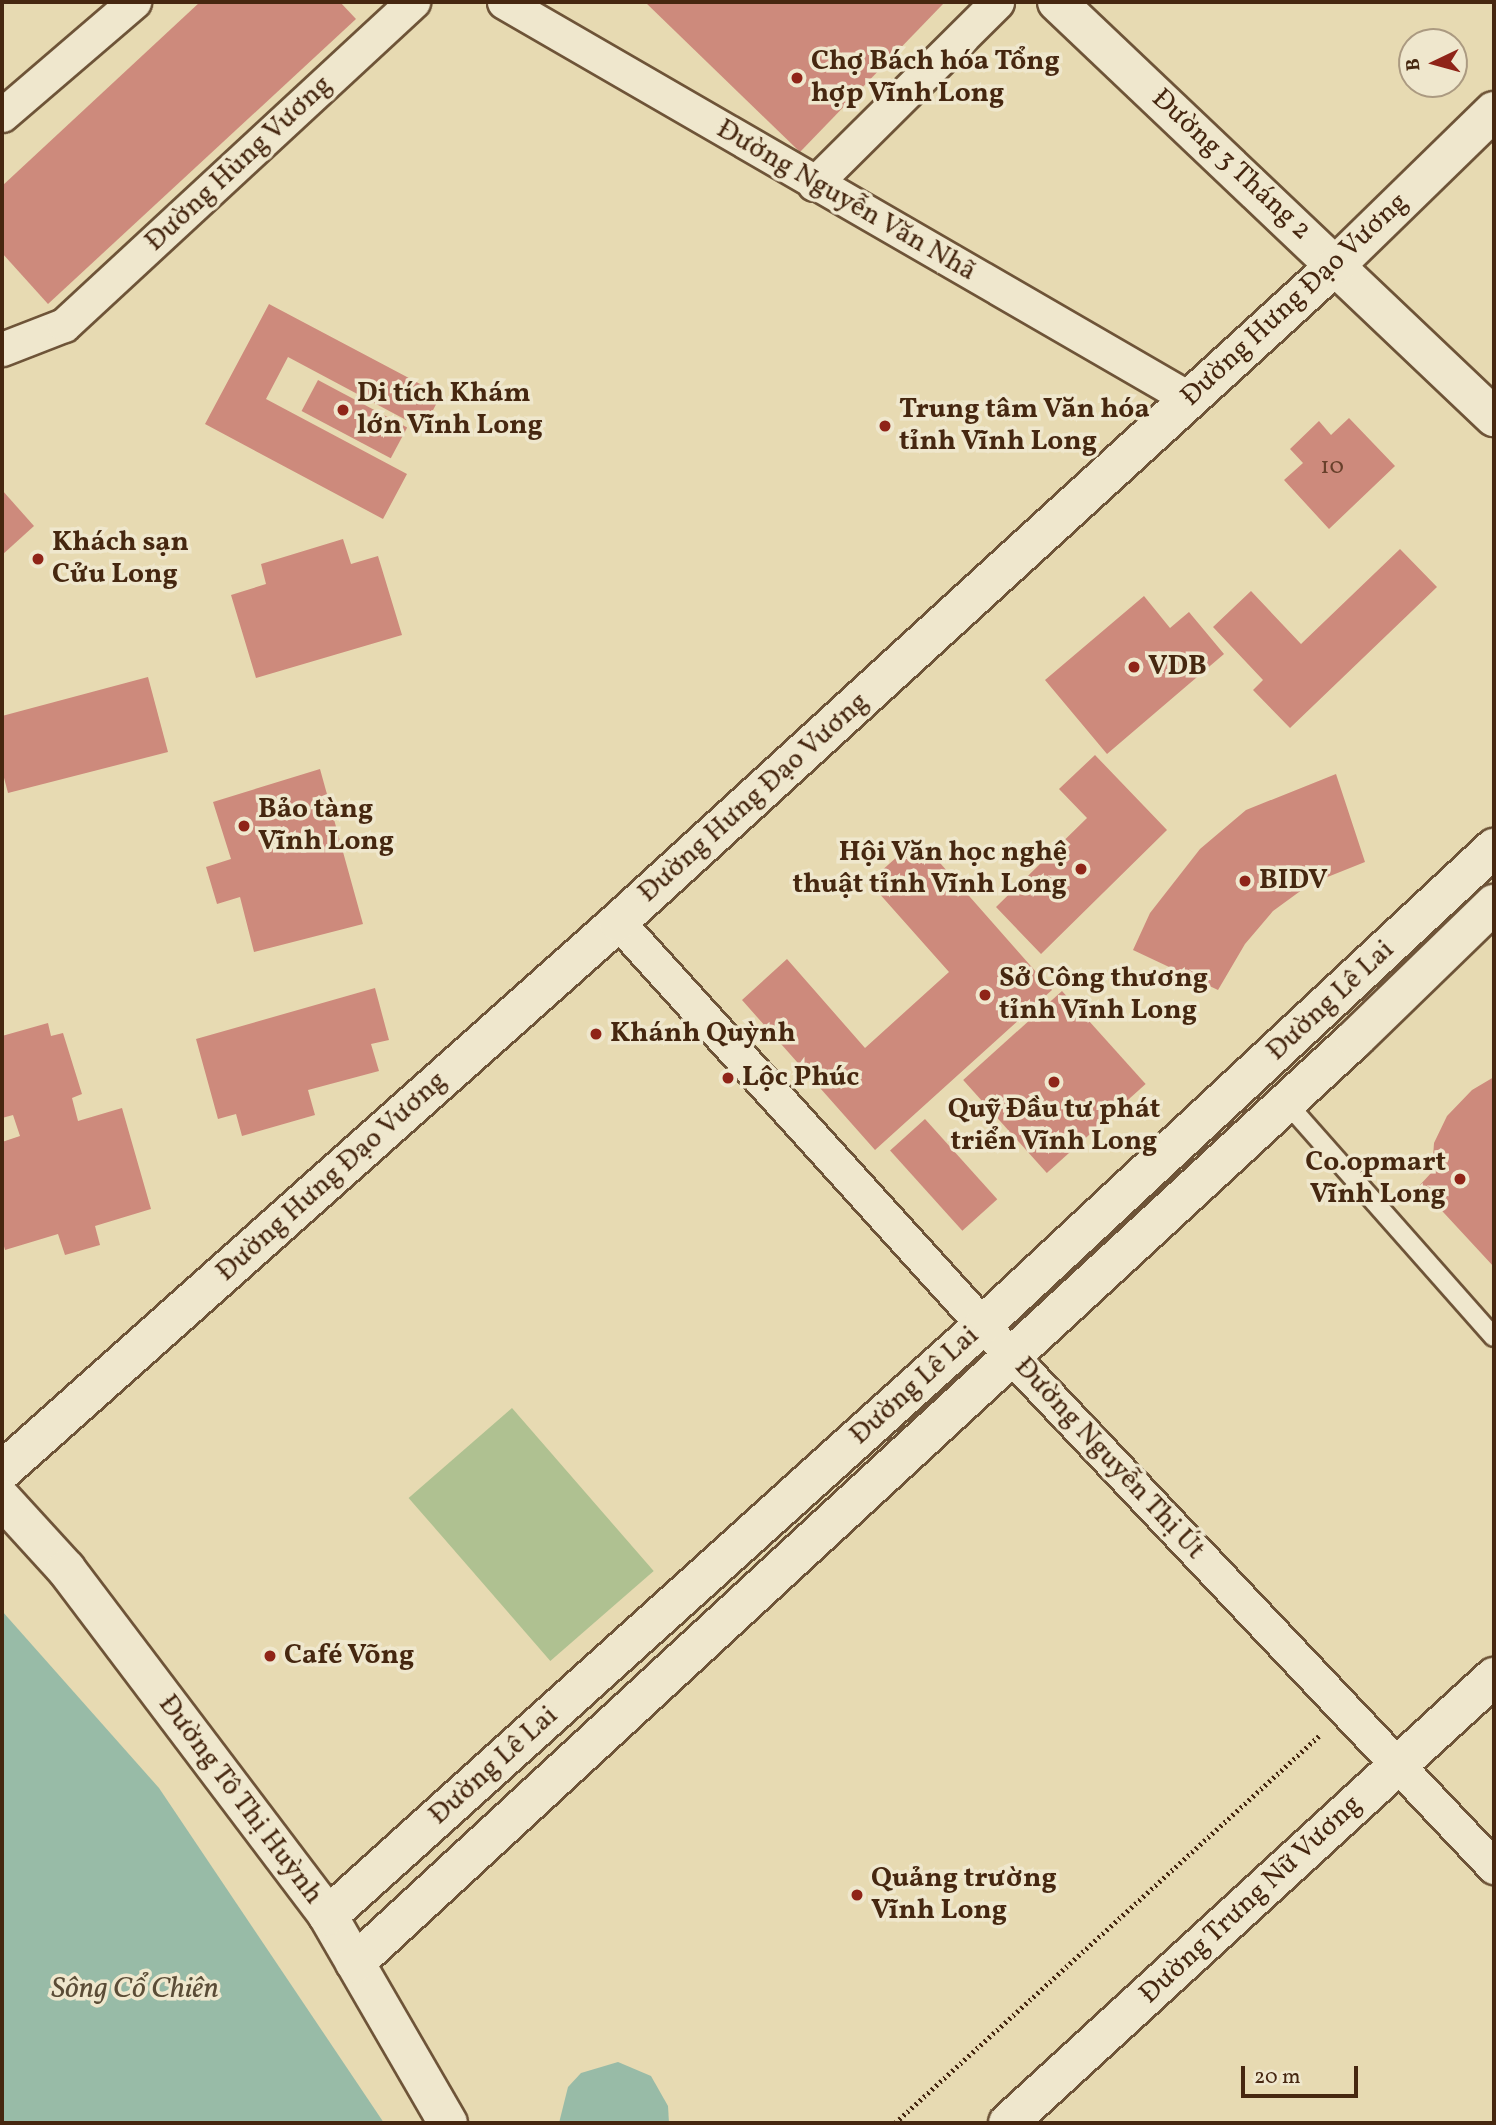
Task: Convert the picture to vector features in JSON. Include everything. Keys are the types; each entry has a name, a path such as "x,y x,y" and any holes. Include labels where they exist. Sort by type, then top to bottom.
{"street":[{"path":"2,115 134,2"},
{"name":"Đường Hùng Vương","path":"2,349 64,326 414,2"},
{"name":"Đường Nguyễn Văn Nhã","path":"504,2 814,184 1190,399"},
{"path":"814,184 997,2"},
{"name":"Đường 3 Tháng 2","path":"1057,2 1337,264 1494,417"},
{"name":"Đường Hưng Đạo Vương","path":"2,1471 618,922 1337,264 1494,111"},
{"name":"Đường Lê Lai","path":"328,1916 984,1324 1494,848"},
{"name":"Đường Lê Lai","path":"355,1963 1012,1357 1494,904"},
{"name":"Đường Nguyễn Thị Út","path":"618,922 1012,1357 1494,1867"},
{"name":"Đường Tô Thị Huỳnh","path":"2,1499 66,1569 328,1916 448,2123"},
{"name":"Đường Trưng Nữ Vương","path":"1008,2123 1494,1676"}],"lane":[{"path":"1284,1101 1494,1337"}],"path":[{"path":"895,2123 1320,1735 1342,1705"}],"shaded area":[{"path":"512,1408 654,1571 550,1661 409,1498"}],"water":[{"name":"Sông Cổ Chiên","path":"2,1611 159,1788 384,2123 2,2123"},
{"path":"618,2062 651,2076 668,2106 669,2123 559,2123 568,2087 581,2073"}],"building":[{"path":"200,2 340,2 356,19 48,304 2,253 2,186"},
{"name":"Chợ Bách hóa Tổng hợp Vĩnh Long","path":"645,2 940,2 943,4 800,152"},
{"path":"269,304 441,395 423,429 288,357 266,399 407,474 383,519 205,424"},
{"path":"318,380 407,427 391,458 302,411"},
{"path":"1349,418 1395,466 1329,529 1284,480 1303,463 1290,449 1319,421 1331,435"},
{"path":"2,490 34,526 2,555"},
{"path":"343,539 351,564 378,556 402,635 256,678 231,595 266,584 261,564"},
{"path":"1400,549 1437,587 1290,728 1253,690 1263,680 1213,627 1251,591 1301,644"},
{"name":"VDB","path":"1144,596 1170,628 1189,612 1224,654 1107,754 1045,680"},
{"path":"148,677 168,752 8,793 2,770 2,716"},
{"name":"Hội Văn học nghệ thuật tỉnh Vĩnh Long","path":"1095,755 1167,830 1041,954 996,907 1087,818 1059,789"},
{"path":"320,769 363,924 254,952 240,897 217,904 206,867 231,859 213,802"},
{"name":"BIDV","path":"1336,774 1365,862 1310,884 1273,911 1245,944 1218,990 1133,950 1150,913 1200,849 1246,810"},
{"name":"Sở Công thương tỉnh Vĩnh Long","path":"918,838 1052,990 875,1150 742,1000 787,959 865,1048 949,972 869,882"},
{"path":"375,988 389,1040 371,1044 379,1071 308,1090 315,1115 242,1136 236,1114 218,1119 196,1039"},
{"name":"Quỹ Đầu tư phát triển Vĩnh Long","path":"1062,991 1146,1084 1047,1173 963,1080"},
{"path":"48,1023 51,1036 63,1033 82,1094 72,1098 78,1121 122,1108 151,1209 95,1226 100,1245 65,1255 58,1234 5,1250 2,1239 2,1142 20,1136 13,1115 2,1118 2,1036"},
{"name":"Co.opmart Vĩnh Long","path":"1494,1077 1494,1267 1419,1186 1432,1172 1434,1143 1447,1116 1472,1090"},
{"path":"925,1119 997,1199 962,1231 890,1150"}],"place":[{"name":"Chợ Bách hóa Tổng hợp Vĩnh Long","path":"797,78"},
{"name":"Di tích Khám lớn Vĩnh Long","path":"343,410"},
{"name":"Trung tâm Văn hóa tỉnh Vĩnh Long","path":"885,426"},
{"name":"Khách sạn Cửu Long","path":"38,559"},
{"name":"VDB","path":"1134,667"},
{"name":"Bảo tàng Vĩnh Long","path":"244,826"},
{"name":"Hội Văn học nghệ thuật tỉnh Vĩnh Long","path":"1081,869"},
{"name":"BIDV","path":"1245,881"},
{"name":"Sở Công thương tỉnh Vĩnh Long","path":"985,995"},
{"name":"Khánh Quỳnh","path":"596,1034"},
{"name":"Lộc Phúc","path":"728,1078"},
{"name":"Quỹ Đầu tư phát triển Vĩnh Long","path":"1054,1082"},
{"name":"Co.opmart Vĩnh Long","path":"1460,1179"},
{"name":"Café Võng","path":"270,1656"},
{"name":"Quảng trường Vĩnh Long","path":"857,1895"}]}
